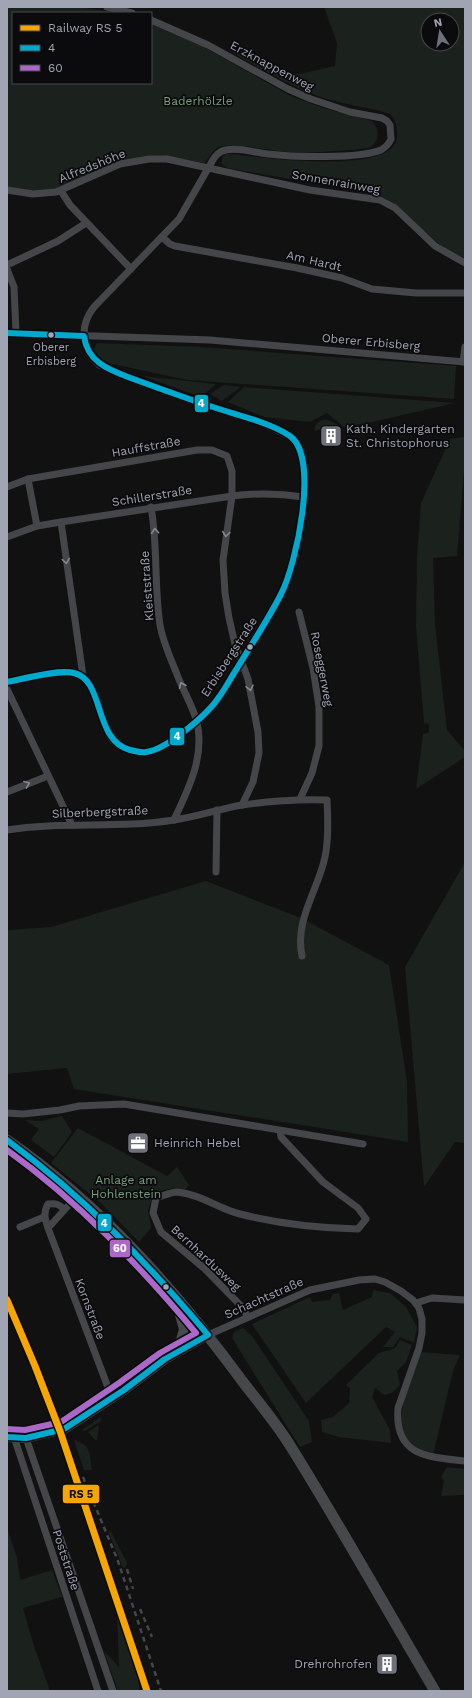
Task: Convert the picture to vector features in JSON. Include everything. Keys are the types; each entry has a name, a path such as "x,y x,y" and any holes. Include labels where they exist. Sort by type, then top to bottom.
{"main road":[{"path":"7,1140 54,1176 97,1213 140,1257 180,1301 208,1335 291,1446 435,1691"}],"street":[{"path":"107,7 128,12"},
{"name":"Erzknappenweg","path":"84,336 85,321 90,312 162,237 183,212 216,155 222,151 228,149 294,156 352,154 378,151 390,143 392,136 389,122 384,119 338,108 304,96 208,45 152,20"},
{"name":"Alfredshöhe","path":"7,190 33,194 46,194 61,190 111,167 139,160 167,159 208,169"},
{"name":"Sonnenrainweg","path":"208,169 310,190 380,200 395,208 435,246 465,263"},
{"path":"61,190 70,205 131,269"},
{"path":"7,266 58,241 86,222"},
{"name":"Am Hardt","path":"162,237 170,244 175,246 303,269 342,278 372,289 465,293"},
{"path":"7,269 14,287 16,333"},
{"name":"Oberer Erbisberg","path":"7,332 210,340 464,362"},
{"name":"Erbisbergstraße","path":"83,676 95,696 107,730 113,741 123,748 146,752 160,747 197,721 218,698 282,593 294,560 301,523 305,472 301,451 291,437 264,424 178,396 104,368 94,361 90,355 85,346 84,336"},
{"path":"464,362 465,347"},
{"name":"Hauffstraße","path":"7,487 28,479 197,450 212,450 227,456 232,471 232,496 223,560 229,618 235,644 242,660 254,706 258,732 259,753 253,782 242,805"},
{"path":"28,479 37,526"},
{"name":"Schillerstraße","path":"7,537 37,526 151,507 232,496 256,493 279,493 303,497"},
{"name":"Kleiststraße","path":"151,507 155,529 156,592 161,628 173,663 197,721 200,737 199,753 192,780 174,820"},
{"path":"7,682 55,672 73,672 83,676 61,522"},
{"name":"Roseggerweg","path":"299,612 313,668 319,707 318,746 312,773 300,799"},
{"path":"7,689 72,825"},
{"path":"7,792 48,776"},
{"name":"Silberbergstraße","path":"7,830 48,825 121,825 174,820 242,805 276,800 327,800 328,823 324,864 302,922 300,940 302,956"},
{"path":"216,872 217,810"},
{"path":"7,1113 23,1114 60,1110 79,1106 124,1104 363,1144"},
{"name":"Bernhardusweg","path":"248,1317 242,1307 205,1269 161,1232 153,1213 156,1198 176,1192 195,1196 238,1214 285,1224 328,1229 358,1229 366,1219 358,1208 323,1182 280,1137 280,1131"},
{"path":"48,1228 76,1196"},
{"path":"20,1227 44,1217 44,1210 48,1204 54,1203 64,1209"},
{"name":"Kornstraße","path":"44,1217 112,1398"},
{"name":"Schachtstraße","path":"208,1335 305,1291 365,1279 375,1279 385,1282 405,1294 416,1303"},
{"path":"465,1300 432,1298 416,1303 422,1319 422,1333 419,1348 398,1408 397,1417 401,1432 408,1446 421,1455 465,1462"},
{"path":"165,1359 182,1340 184,1329 180,1315 180,1301"},
{"path":"10,1437 26,1438 64,1429 112,1398 165,1359 208,1335"},
{"name":"Poststraße","path":"10,1437 98,1691"},
{"name":"Poststraße","path":"26,1438 113,1691"}],"green space":[{"name":"Baderhölzle","path":"80,7 111,12 12,12 12,84 152,84 152,24 202,46 291,96 323,108 372,121 375,124 377,131 377,139 369,148 319,152 289,152 243,146 225,146 217,148 204,163 160,155 139,157 113,163 56,189 40,192 7,187 7,8"},
{"path":"324,7 465,7 465,258 452,252 429,236 400,209 377,194 227,168 222,164 222,157 226,154 324,162 351,161 375,157 391,149 397,133 395,121 390,114 314,95 277,78 230,51 233,48 238,47 292,73 299,74 335,66 337,43"},
{"path":"97,343 201,347 456,366 454,399 187,380 104,362 94,350"},
{"path":"59,360 60,365 41,366 42,362"},
{"path":"142,376 216,384 201,397"},
{"path":"224,385 241,387 222,401 210,394"},
{"path":"244,387 455,403 344,427 327,413 310,422 264,417 228,402"},
{"path":"326,419 338,425 314,431 315,426 318,423"},
{"path":"465,437 465,459 457,556 433,558 435,624 447,730 465,751 465,757 416,789 423,734 429,732 429,724 424,723 416,626 417,557 421,503 450,439"},
{"path":"465,862 465,1143 455,1142 424,1187 405,967"},
{"path":"206,881 301,918 389,965 407,1081 408,1142 74,1089 67,1068 7,1074 7,930 51,927"},
{"path":"62,1116 72,1132 54,1157 31,1140 39,1129 25,1120 41,1121"},
{"name":"Anlage am Hohlenstein","path":"78,1128 167,1176 177,1167 189,1185 185,1190 174,1188 155,1192 148,1210 151,1228 139,1242 101,1203 51,1163"},
{"path":"373,1290 390,1293 406,1307 417,1327 414,1343 400,1337 393,1347 383,1347 395,1332 386,1327 306,1403 252,1324 310,1297 312,1302 330,1300 333,1294 339,1293 343,1310 372,1297"},
{"path":"243,1328 252,1336 309,1421 312,1442 300,1447 232,1338 234,1332"},
{"path":"400,1340 412,1345 406,1362 397,1371 400,1385 392,1393 384,1395 375,1388 372,1397 390,1430 391,1443 339,1437 322,1432 321,1420 333,1417 349,1403 350,1388 346,1385 379,1353 395,1348"},
{"path":"420,1352 460,1355 453,1371 433,1455 416,1448 407,1438 402,1426 402,1411 405,1396"},
{"path":"101,1417 101,1421 85,1431 82,1430"},
{"path":"99,1425 97,1440 96,1441 88,1432"},
{"path":"74,1440 87,1447 90,1455 92,1470 84,1470"},
{"path":"447,1467 465,1469 465,1495 441,1496 444,1480 441,1477"},
{"path":"7,1527 17,1558 20,1580 52,1570 62,1597 23,1608 33,1643 50,1691 7,1691"},
{"path":"110,1530 127,1563 126,1567 123,1568 108,1531"},
{"path":"117,1613 140,1678 138,1679 140,1691 118,1691 104,1651 119,1667"}],"railway":[{"path":"83,1477 118,1561 161,1691"},
{"path":"127,1569 133,1589"},
{"path":"140,1609 152,1637"}],"transit line":[{"name":"4","path":"7,333 84,336 89,352 99,363 113,371 282,431 290,436 299,448 303,466 304,488 298,537 293,560 281,594 265,623 214,704 175,738 154,750 144,752 130,750 118,744 110,735 104,723 91,687 84,678 74,673 50,673 7,682"},
{"name":"4","path":"7,1140 62,1184 114,1232 162,1282 208,1335 165,1359 124,1390 64,1429 26,1438 7,1437"},
{"name":"60","path":"7,1150 59,1191 107,1236 153,1283 196,1333 160,1353 61,1422 25,1430 7,1429"},
{"path":"7,1300 35,1366 60,1431 147,1691"}],"place":[{"name":"Oberer Erbisberg","path":"51,335"},
{"name":"Kath. Kindergarten St. Christophorus","path":"331,436"},
{"name":"Heinrich Hebel","path":"138,1143"},
{"name":"Drehrohrofen","path":"387,1664"}]}
